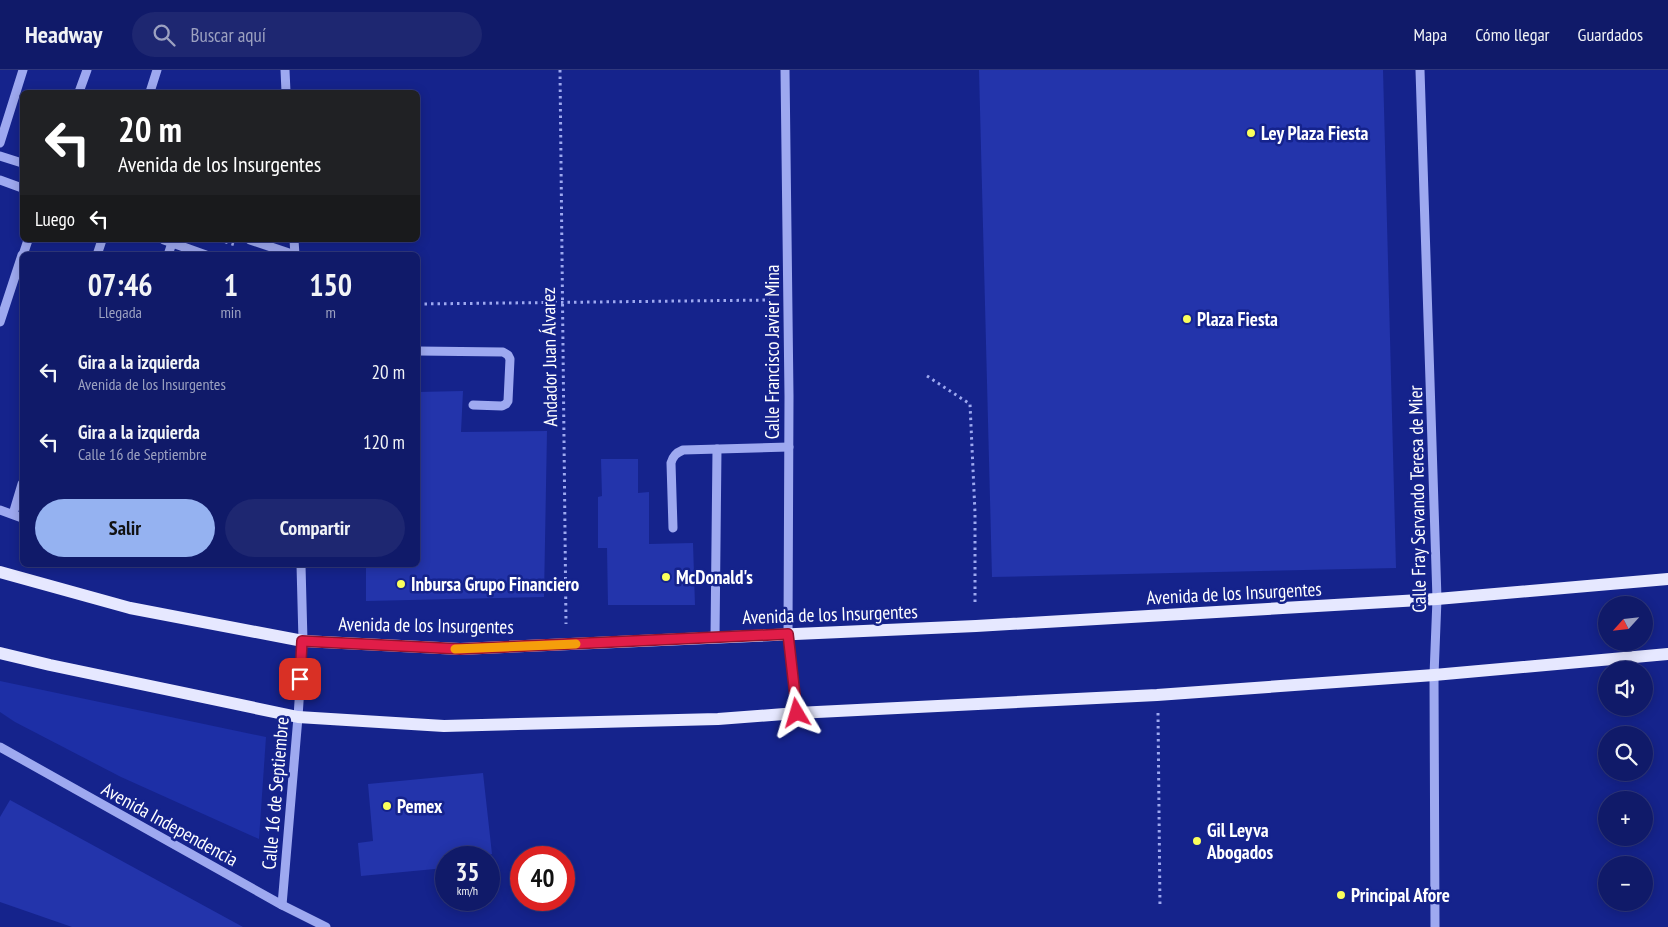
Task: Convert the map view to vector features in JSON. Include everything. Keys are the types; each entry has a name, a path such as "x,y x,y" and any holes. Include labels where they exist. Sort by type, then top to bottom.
{"main road":[{"name":"Avenida de los Insurgentes","path":"0,572 130,608 302,641 460,649 976,626 1437,599 1668,579"},
{"path":"0,652 68,669 298,717 444,726 718,719 797,713 1157,695 1434,675 1668,654"}],"street":[{"path":"0,142 23,70"},
{"path":"80,90 87,70"},
{"path":"151,90 157,70"},
{"path":"285,70 286,90"},
{"name":"Calle Francisco Javier Mina","path":"785,70 789,447 788,634 797,713"},
{"name":"Calle Fray Servando Teresa de Mier","path":"1420,70 1437,599 1434,675 1435,927"},
{"path":"0,156 20,162"},
{"path":"0,180 20,187"},
{"path":"171,242 198,252"},
{"path":"256,242 286,252"},
{"path":"0,322 20,264"},
{"path":"420,351 503,352 508,355 510,368 508,401 506,404 502,406 473,405"},
{"path":"673,528 671,463 673,457 683,450 789,447"},
{"path":"715,637 717,449"},
{"path":"13,514 20,491"},
{"path":"0,510 20,517"},
{"name":"Calle 16 de Septiembre","path":"282,905 298,717 302,641 301,567"},
{"name":"Avenida Independencia","path":"0,747 282,905 326,927"}],"path":[{"name":"Andador Juan Álvarez","path":"560,70 566,644"},
{"path":"420,304 788,299"},
{"path":"927,376 970,404 975,513 976,626"},
{"path":"1157,695 1160,908"}],"shaded area":[{"path":"0,681 266,737 259,839 121,777 15,722 0,712"}],"building":[{"name":"Plaza Fiesta","path":"979,70 1383,70 1396,568 992,577"},
{"path":"463,391 461,432 547,431 544,597 366,601 366,567 420,567 420,392"},
{"path":"601,459 638,459 638,493 649,492 649,544 693,543 695,605 608,605 607,548 598,548 598,497 602,496"},
{"path":"483,773 491,846 435,846 435,869 361,876 358,843 373,841 368,784"},
{"path":"10,800 243,927 72,927 0,902 0,817"}],"slow traffic":[{"path":"455,649 576,644"}],"place":[{"name":"Ley Plaza Fiesta","path":"1251,133"},
{"name":"Plaza Fiesta","path":"1187,319"},
{"name":"McDonald's","path":"666,577"},
{"name":"Inbursa Grupo Financiero","path":"401,584"},
{"name":"Pemex","path":"387,806"},
{"name":"Gil Leyva Abogados","path":"1197,841"},
{"name":"Principal Afore","path":"1341,895"}],"route":[{"path":"300,679 302,641 460,649 788,634 797,713"}]}
